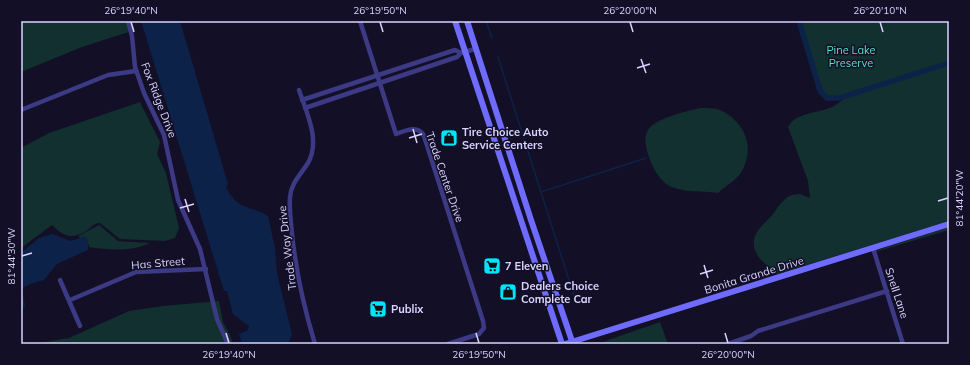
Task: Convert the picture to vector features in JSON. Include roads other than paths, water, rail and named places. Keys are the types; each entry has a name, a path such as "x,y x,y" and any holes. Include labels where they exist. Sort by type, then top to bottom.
{"street":[{"name":"Fox Ridge Drive","path":"128,21 136,71 144,93 164,136 178,200 195,237 206,268 217,318 228,344"},
{"name":"Trade Center Drive","path":"360,21 396,134 413,129 420,131 424,136 483,321 484,328 479,334 448,344"},
{"path":"455,21 463,52 562,344"},
{"path":"467,21 572,343"},
{"path":"305,108 457,57 463,52 476,49"},
{"path":"302,100 455,50 463,52"},
{"path":"21,110 108,75 136,71"},
{"name":"Trade Way Drive","path":"299,90 314,138 309,162 292,187 290,211 299,285 315,344"},
{"name":"Bonita Grande Drive","path":"565,344 949,224"},
{"name":"Snell Lane","path":"873,248 903,344"},
{"name":"Has Street","path":"70,300 136,272 206,268"},
{"path":"60,280 80,326"},
{"path":"728,344 751,336 758,331 887,291"}],"water":[{"path":"141,21 180,21 228,184 226,187 230,195 239,204 268,216 275,248 277,273 292,334 289,343 242,344 239,334 248,330 249,326 233,314 227,291 224,291"},
{"path":"52,234 71,241 85,236 88,240 88,250 57,264 44,280 22,288 25,306 21,310 21,253 39,238"}],"waterway":[{"path":"486,21 492,38"},
{"path":"799,21 820,91 827,98 839,98 949,63"},
{"path":"498,57 575,299"},
{"path":"541,192 646,158"}],"place":[{"name":"Tire Choice Auto Service Centers","path":"449,138"},
{"name":"7 Eleven","path":"492,266"},
{"name":"Dealers Choice Complete Car","path":"508,292"},
{"name":"Publix","path":"378,309"}],"park label":[{"name":"Pine Lake Preserve","path":"851,56"}]}
